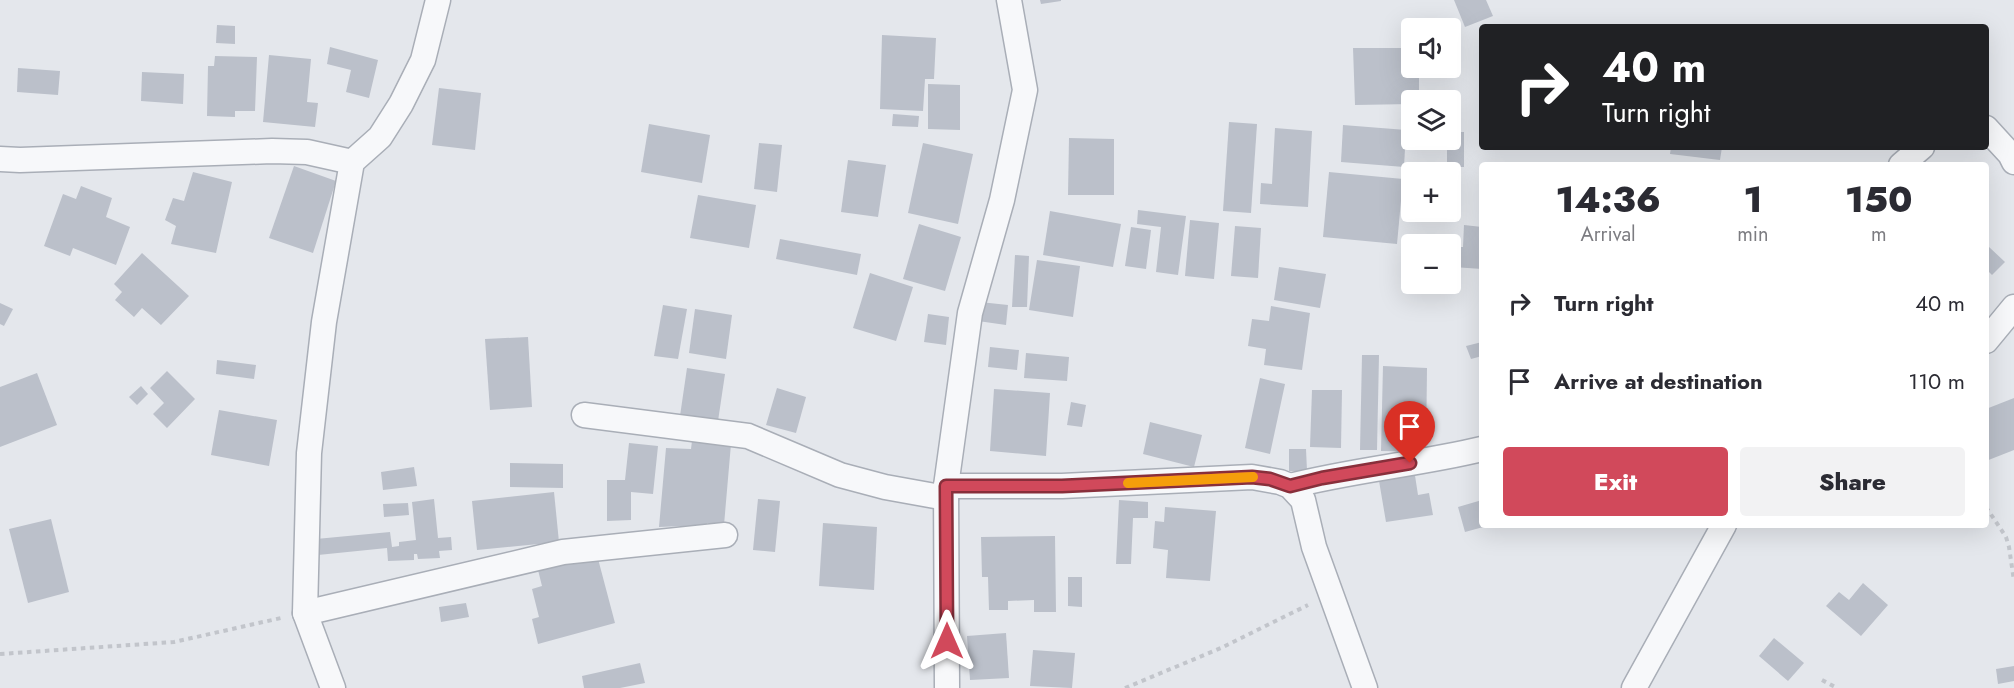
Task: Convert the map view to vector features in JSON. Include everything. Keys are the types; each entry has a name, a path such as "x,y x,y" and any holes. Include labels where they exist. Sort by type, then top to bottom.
{"street":[{"path":"333,688 305,613 309,453 324,322 352,162 380,137 401,104 423,60 438,0"},
{"path":"947,688 946,492 970,314 1002,200 1025,90 1009,0"},
{"path":"1989,131 2010,154 2014,162"},
{"path":"1904,162 1918,150"},
{"path":"0,159 272,151 307,152 352,162"},
{"path":"1989,337 2014,307"},
{"path":"584,415 748,436 840,475 885,487 946,492 1252,477 1270,479 1290,486 1303,500 1314,547 1365,688"},
{"path":"1290,486 1322,478 1451,457 1479,450"},
{"path":"1635,688 1722,528"},
{"path":"305,613 563,552 725,535"}],"path":[{"path":"1989,512 2006,537 2014,580"},
{"path":"1125,688 1221,648 1281,617 1331,595"},
{"path":"0,654 174,642 305,613"},
{"path":"1822,680 1837,688"}],"building":[{"path":"1040,0 1061,0 1061,1 1041,4"},
{"path":"1454,0 1486,0 1493,16 1465,27"},
{"path":"217,25 235,26 235,44 216,43"},
{"path":"882,35 936,38 934,79 925,79 923,111 880,109"},
{"path":"330,47 378,60 369,98 346,92 351,70 327,64"},
{"path":"1353,48 1401,48 1401,78 1419,78 1419,90 1401,90 1401,104 1355,105"},
{"path":"269,55 311,59 307,102 318,103 315,127 263,122"},
{"path":"215,56 257,57 255,111 235,111 235,117 207,116 208,66 214,66"},
{"path":"18,68 60,71 58,95 17,92"},
{"path":"142,72 184,74 183,104 141,101"},
{"path":"928,84 960,85 960,130 928,129"},
{"path":"439,88 481,93 475,150 432,145"},
{"path":"893,114 919,116 918,127 892,126"},
{"path":"1229,122 1257,124 1251,213 1223,211"},
{"path":"649,124 710,135 702,183 641,172"},
{"path":"1343,125 1401,130 1401,150 1405,150 1404,162 1401,162 1401,167 1341,162"},
{"path":"1275,128 1312,131 1308,207 1260,204 1261,183 1272,184"},
{"path":"1461,132 1464,132 1464,167 1461,167 1461,162 1447,162 1447,150 1461,150"},
{"path":"1069,138 1114,139 1114,195 1068,195"},
{"path":"759,143 782,145 777,192 754,189"},
{"path":"923,143 973,154 958,224 908,213"},
{"path":"1671,150 1722,150 1720,160 1670,154"},
{"path":"848,160 886,165 878,217 841,212"},
{"path":"294,166 336,181 313,253 269,238"},
{"path":"193,172 232,182 216,253 171,244 176,226 165,220 173,198 184,201"},
{"path":"1329,172 1401,179 1397,244 1323,237"},
{"path":"81,186 112,198 106,217 130,227 116,265 73,248 70,256 44,246 63,194 76,199"},
{"path":"698,195 756,205 749,248 690,238"},
{"path":"1138,210 1186,216 1178,275 1156,272 1161,227 1137,224"},
{"path":"1050,211 1121,224 1113,267 1043,255"},
{"path":"1190,220 1219,223 1214,279 1185,276"},
{"path":"919,224 961,237 945,291 903,279"},
{"path":"1464,225 1479,227 1479,269 1461,268 1461,247 1463,247"},
{"path":"1235,226 1261,228 1258,278 1231,276"},
{"path":"1131,227 1151,230 1146,269 1125,266"},
{"path":"780,239 861,254 857,275 776,259"},
{"path":"1989,247 2005,262 1992,275 1989,272"},
{"path":"142,253 189,296 161,325 142,308 134,317 115,300 122,292 114,284"},
{"path":"1015,255 1029,256 1027,307 1012,307"},
{"path":"1037,260 1080,266 1073,317 1029,310"},
{"path":"1279,267 1326,274 1320,308 1274,300"},
{"path":"870,273 913,287 896,341 853,328"},
{"path":"980,302 1008,305 1006,325 978,321"},
{"path":"0,303 13,309 4,326 0,324"},
{"path":"663,305 687,309 678,359 654,356"},
{"path":"1271,306 1310,313 1302,370 1264,365 1266,349 1248,346 1252,319 1269,321"},
{"path":"695,309 732,315 726,359 689,353"},
{"path":"928,314 949,317 946,345 924,342"},
{"path":"528,337 532,407 490,410 485,339"},
{"path":"1479,343 1479,357 1471,359 1466,346"},
{"path":"990,347 1019,350 1017,370 988,367"},
{"path":"1026,353 1069,357 1067,381 1024,378"},
{"path":"1362,355 1379,355 1377,450 1360,450"},
{"path":"217,360 256,365 254,379 216,374"},
{"path":"1383,366 1427,368 1426,452 1381,451"},
{"path":"687,368 725,374 718,421 680,416"},
{"path":"167,371 195,399 167,428 153,414 164,403 150,388"},
{"path":"37,373 57,425 0,447 0,387"},
{"path":"1260,378 1285,384 1270,454 1245,448"},
{"path":"141,386 148,394 137,405 129,397"},
{"path":"777,388 806,397 796,433 766,425"},
{"path":"994,389 1050,393 1046,456 990,451"},
{"path":"1312,390 1342,390 1341,448 1310,447"},
{"path":"2014,398 2014,450 1989,460 1989,408"},
{"path":"1071,402 1086,405 1082,427 1067,425"},
{"path":"219,410 277,420 269,466 211,455"},
{"path":"1150,422 1202,435 1194,467 1143,454"},
{"path":"692,441 731,444 724,525 707,523 707,525 659,527 666,448 691,449"},
{"path":"629,443 658,446 653,494 631,492 631,520 607,521 607,480 625,480"},
{"path":"1289,449 1306,449 1307,471 1289,471"},
{"path":"510,463 563,464 563,488 510,487"},
{"path":"414,467 417,486 383,490 381,472"},
{"path":"1414,469 1418,495 1429,493 1433,515 1386,522 1378,475"},
{"path":"554,492 559,542 477,550 472,501"},
{"path":"434,499 438,538 451,537 452,550 439,551 440,558 418,559 417,554 414,554 414,560 388,561 387,548 318,555 316,539 390,532 392,547 399,546 399,542 416,540 412,502"},
{"path":"758,499 780,501 775,552 753,550"},
{"path":"1119,500 1148,502 1148,518 1133,518 1131,564 1116,564"},
{"path":"1479,501 1480,528 1465,532 1458,507"},
{"path":"408,503 409,515 384,517 383,504"},
{"path":"1165,507 1216,511 1210,581 1166,578 1168,550 1153,548 1155,521 1164,522"},
{"path":"51,519 69,592 28,603 9,529"},
{"path":"823,523 877,527 874,590 819,586"},
{"path":"1055,536 1056,612 1034,612 1034,600 1008,601 1008,610 989,610 988,577 982,577 981,537"},
{"path":"597,555 615,623 538,644 532,619 539,617 532,589 542,586 538,570"},
{"path":"1068,577 1082,577 1082,607 1068,606"},
{"path":"1863,583 1888,605 1861,636 1826,606 1839,592 1849,600"},
{"path":"466,603 469,617 441,622 439,607"},
{"path":"1006,633 1009,678 970,680 967,636"},
{"path":"1774,638 1804,663 1788,681 1759,656"},
{"path":"1033,650 1075,653 1072,688 1030,686"},
{"path":"640,663 645,683 620,688 584,688 582,676"},
{"path":"2014,666 2014,681 1998,684 1996,669"}],"slow traffic":[{"path":"1128,483 1253,477"}],"route":[{"path":"947,641 946,486 1062,486 1252,477 1270,479 1290,486 1322,478 1410,463"}]}
